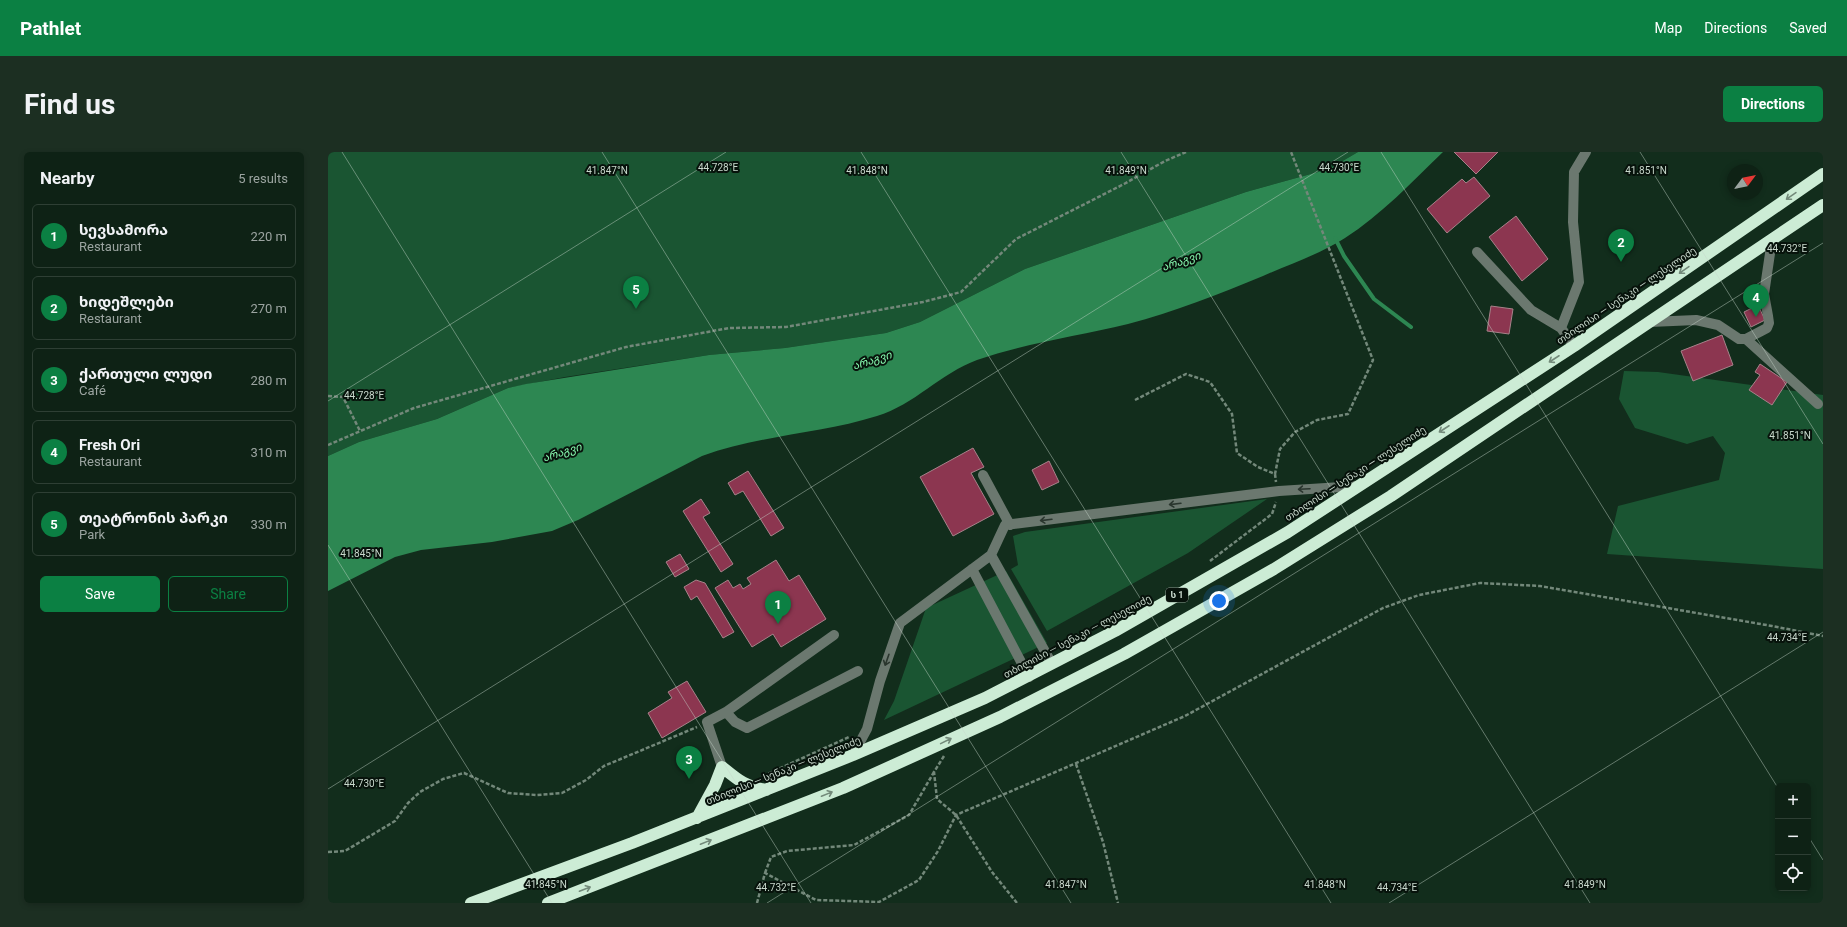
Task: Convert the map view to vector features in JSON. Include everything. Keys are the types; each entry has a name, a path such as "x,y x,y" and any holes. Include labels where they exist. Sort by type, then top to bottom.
{"highway":[{"name":"თბილისი — სენაკი — ლესელიძე","path":"471,903 697,818 853,755 985,698 1115,631 1288,532 1574,346 1823,174"},
{"name":"ს 1","path":"548,903 843,788 1000,717 1124,654 1274,569 1391,496 1823,205"},
{"path":"697,818 722,767 737,780 749,787 766,790"}],"lane":[{"path":"1561,328 1580,282 1572,222 1574,172 1586,152"},
{"path":"1650,322 1696,320 1718,325 1739,339 1746,339 1767,328 1769,323 1764,294 1772,240"},
{"path":"1477,252 1531,310 1561,328 1574,346"},
{"path":"1746,339 1818,404"},
{"path":"982,475 1007,525"},
{"path":"1007,525 1279,491 1357,486"},
{"path":"853,755 867,729 880,681 900,623 991,555 1007,525"},
{"path":"991,555 1052,664"},
{"path":"972,569 1029,676"},
{"path":"722,767 707,722 726,712 834,635"},
{"path":"726,712 735,722 747,728 858,671"}],"path":[{"path":"328,445 414,408 626,347 730,328 786,327 923,302 961,292 1016,239 1124,184 1165,161 1186,152"},
{"path":"1135,400 1186,374 1210,382 1232,414 1237,453 1258,467 1275,474 1280,449 1295,432 1317,420 1348,414 1373,360 1337,272 1291,152"},
{"path":"328,396 343,397 360,431"},
{"path":"1209,562 1272,514 1279,491"},
{"path":"765,873 816,900 879,902 919,880 938,851 956,816 1185,716 1383,608 1419,596 1480,583 1540,586 1823,636"},
{"path":"328,852 345,851 395,821 408,803 420,792 443,779 464,773 508,793 537,796 562,793 586,780 604,766 707,722"},
{"path":"749,787 764,776 867,729"},
{"path":"757,903 771,857 787,852 854,845 909,815 945,754"},
{"path":"1076,764 1103,842 1118,903"},
{"path":"934,772 937,799 956,816 992,872 1017,903"}],"shaded area":[{"path":"328,152 1358,152 1329,169 1246,192 1025,269 920,322 886,333 785,348 709,355 565,377 508,388 437,419 359,442 328,456"},
{"path":"1624,371 1658,372 1823,395 1823,569 1607,554 1618,506 1719,480 1725,453 1713,436 1687,444 1635,428 1619,399"},
{"path":"1267,499 1188,553 1047,631 1011,569 1018,565 1013,536 1025,532"},
{"path":"1006,571 1047,643 884,720 894,701 926,608"}],"water":[{"name":"არაგვი","path":"1358,152 1443,152 1384,209 1345,238 1315,254 1230,289 1179,308 1128,324 1033,344 977,360 951,373 903,404 877,416 834,427 745,443 702,456 578,520 552,531 492,542 421,550 395,557 328,591 328,456 359,442 437,419 508,388 526,384 709,355 785,348 886,333 920,322 1025,269 1246,192 1329,169"}],"building":[{"path":"1454,152 1498,152 1476,174"},
{"path":"1474,177 1490,196 1447,233 1427,209 1462,179 1466,183"},
{"path":"1516,216 1548,259 1522,281 1489,237"},
{"path":"1758,305 1765,320 1751,327 1744,312"},
{"path":"1491,306 1513,309 1509,334 1487,331"},
{"path":"1722,335 1733,365 1693,381 1681,351"},
{"path":"1760,364 1787,382 1772,405 1749,390 1760,375 1755,372"},
{"path":"973,448 984,467 971,473 994,514 953,536 920,477"},
{"path":"1049,461 1059,482 1042,490 1032,470"},
{"path":"748,471 784,528 771,536 743,491 735,495 728,483"},
{"path":"701,499 710,513 703,517 733,564 721,572 683,511"},
{"path":"680,554 689,569 675,577 666,562"},
{"path":"776,560 789,581 799,575 826,619 781,647 773,634 752,647 715,588 728,580 733,588 740,584 743,589 751,584 747,578"},
{"path":"696,580 705,583 734,632 723,638 697,596 691,600 684,587"},
{"path":"687,681 706,712 662,738 648,713 672,698 668,692"}],"waterway":[{"path":"1335,238 1344,256 1374,299 1411,327"}],"place":[{"name":"ხიდეშლები","path":"1621,262"},
{"name":"თეატრონის პარკი","path":"636,309"},
{"name":"Fresh Ori","path":"1756,317"},
{"name":"სევსამორა","path":"778,624"},
{"name":"ქართული ლუდი","path":"689,779"}]}
